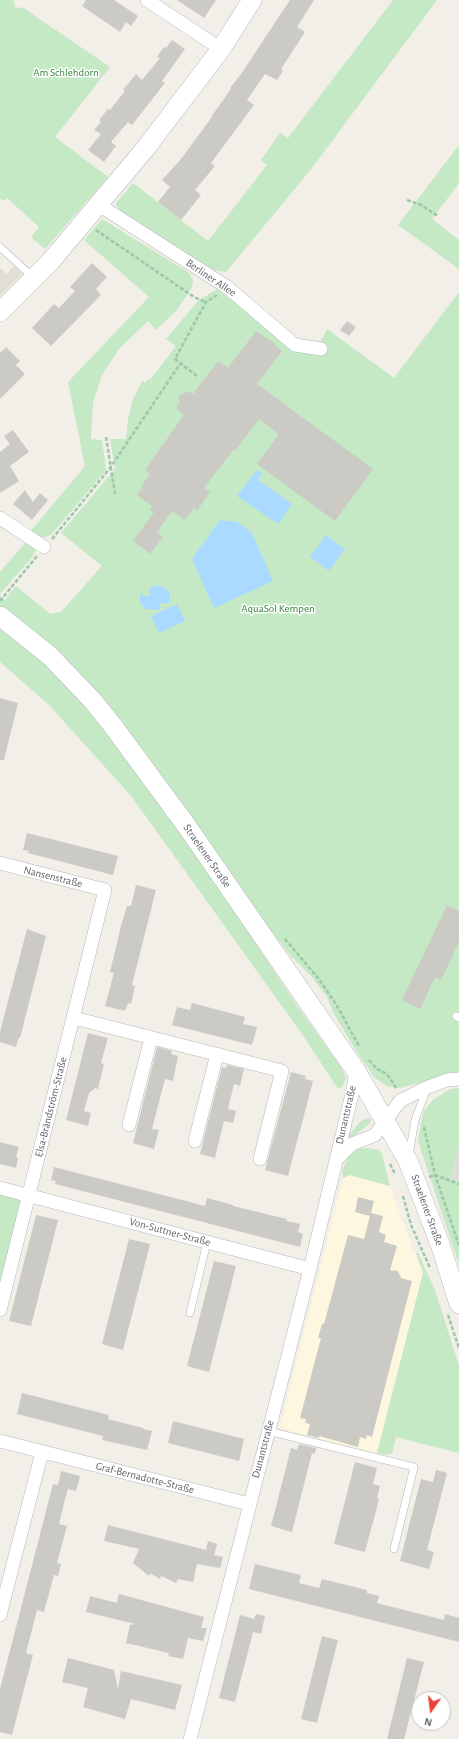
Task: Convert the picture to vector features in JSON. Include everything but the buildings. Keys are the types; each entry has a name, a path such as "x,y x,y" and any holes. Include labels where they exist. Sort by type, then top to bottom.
{"street":[{"path":"147,0 221,49"},
{"path":"0,312 34,278 99,205 145,149 221,49 252,0"},
{"name":"Berliner Allee","path":"99,205 227,287 296,344 321,349"},
{"path":"0,518 44,548"},
{"name":"Straelener Straße","path":"0,616 50,656 113,726 186,826 356,1071 408,1161 440,1244 453,1308"},
{"name":"Nansenstraße","path":"0,863 105,890"},
{"name":"Elsa-Brändström-Straße","path":"29,1196 105,890"},
{"path":"74,1018 282,1071 260,1159"},
{"path":"129,1125 151,1038"},
{"path":"194,1141 216,1054"},
{"name":"Dunantstraße","path":"190,1739 226,1603 249,1504 310,1269 356,1071"},
{"path":"385,1120 400,1101 428,1087 447,1080 459,1079"},
{"name":"Dunantstraße","path":"336,1160 352,1144 375,1135 385,1120"},
{"name":"Von-Suttner-Straße","path":"0,1188 310,1269"},
{"path":"0,1310 29,1196"},
{"name":"Graf-Bernadotte-Straße","path":"0,1441 249,1504"},
{"path":"0,1615 42,1452"}],"lane":[{"path":"0,247 34,278"},
{"path":"408,1161 414,1120 428,1087"},
{"path":"190,1313 207,1242"},
{"path":"268,1431 414,1467 394,1549"}],"path":[{"path":"407,200 438,216"},
{"path":"92,228 194,297 206,302"},
{"path":"197,376 175,359 206,302 227,287"},
{"path":"0,601 110,468 180,364"},
{"path":"106,437 115,494"},
{"path":"388,1159 396,1177"},
{"path":"403,1195 411,1225 431,1271"},
{"path":"453,1308 459,1348"}],"shaded area":[{"path":"14,266 22,274 0,296 0,268 7,274"},
{"path":"459,1148 459,1181 450,1179"},
{"path":"349,1175 390,1186 411,1244 410,1246 413,1254 416,1253 423,1273 377,1453 283,1429 281,1424 343,1178"}],"green space":[{"name":"Am Schlehdorn","path":"0,0 13,0 16,9 22,7 110,67 55,137 108,177 45,249 31,237 39,227 7,198 3,201 0,198"},
{"path":"393,0 437,0 312,168 226,272 213,270 119,211 116,203 133,183 208,241 267,165 261,160 280,133 288,138"},
{"path":"459,145 459,183 432,219 459,240 459,269 398,225"},
{"path":"102,219 188,272 193,280 192,288 176,311 156,330 148,321 119,349 102,375 93,403 91,439 102,440 106,470 51,535 40,539 30,532 85,466 68,382 149,297 84,240"},
{"name":"AquaSol Kempen","path":"217,289 298,350 320,343 327,329 394,378 459,292 459,1073 399,1088 388,1087 375,1078 358,1054 334,1014 327,997 312,977 290,955 255,910 146,757 0,608 0,596 5,600 16,586 50,614 61,612 102,566 61,533 115,469 110,439 126,439 128,419 133,399 142,381 145,383 148,379 150,380 176,346 166,339 198,301"},
{"path":"27,541 36,548 33,556 0,594 0,572"},
{"path":"0,625 62,679 107,731 198,856 298,1007 341,1067 346,1078 342,1087 338,1089 304,1037 132,797 49,705 0,662"},
{"path":"459,1088 459,1148 450,1179 459,1181 459,1265 418,1141 423,1112 433,1100 450,1089"},
{"path":"367,1118 371,1119 370,1123 347,1142 345,1140 360,1122"},
{"path":"367,1148 379,1150 382,1154 390,1186 349,1175 343,1178 342,1171 348,1157 358,1149"},
{"path":"0,1193 21,1198 24,1203 0,1296"},
{"path":"416,1253 418,1253 435,1290 459,1366 459,1453 396,1437 392,1453 387,1455 377,1453 423,1273"}],"water":[{"path":"257,470 262,474 258,480 292,504 278,524 237,496"},
{"path":"220,520 237,522 252,533 273,581 214,608 192,559"},
{"path":"326,535 345,549 329,571 310,557"},
{"path":"157,585 167,589 170,595 169,602 167,604 158,604 161,608 159,610 145,609 139,601 141,593 144,596 149,596 151,593 148,589"},
{"path":"177,604 185,621 159,633 151,616"}]}
